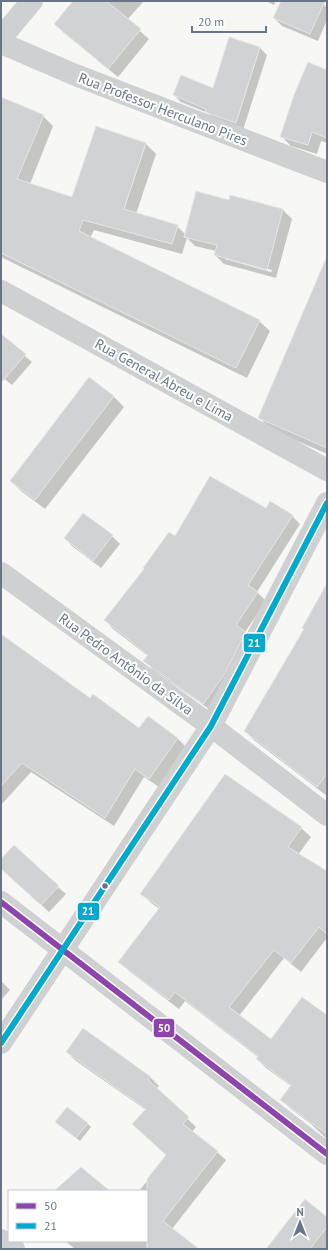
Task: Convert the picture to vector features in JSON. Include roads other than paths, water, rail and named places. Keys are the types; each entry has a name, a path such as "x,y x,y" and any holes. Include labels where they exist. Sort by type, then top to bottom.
{"street":[{"path":"1,38 32,1"},
{"name":"Rua Professor Herculano Pires","path":"1,43 74,74 327,172"},
{"name":"Rua General Abreu e Lima","path":"1,291 327,470"},
{"path":"1,1043 211,726 327,504"},
{"name":"Rua Pedro Antônio da Silva","path":"1,573 211,726 327,815"},
{"path":"1,902 327,1154"},
{"path":"1,1240 14,1249"}]}
